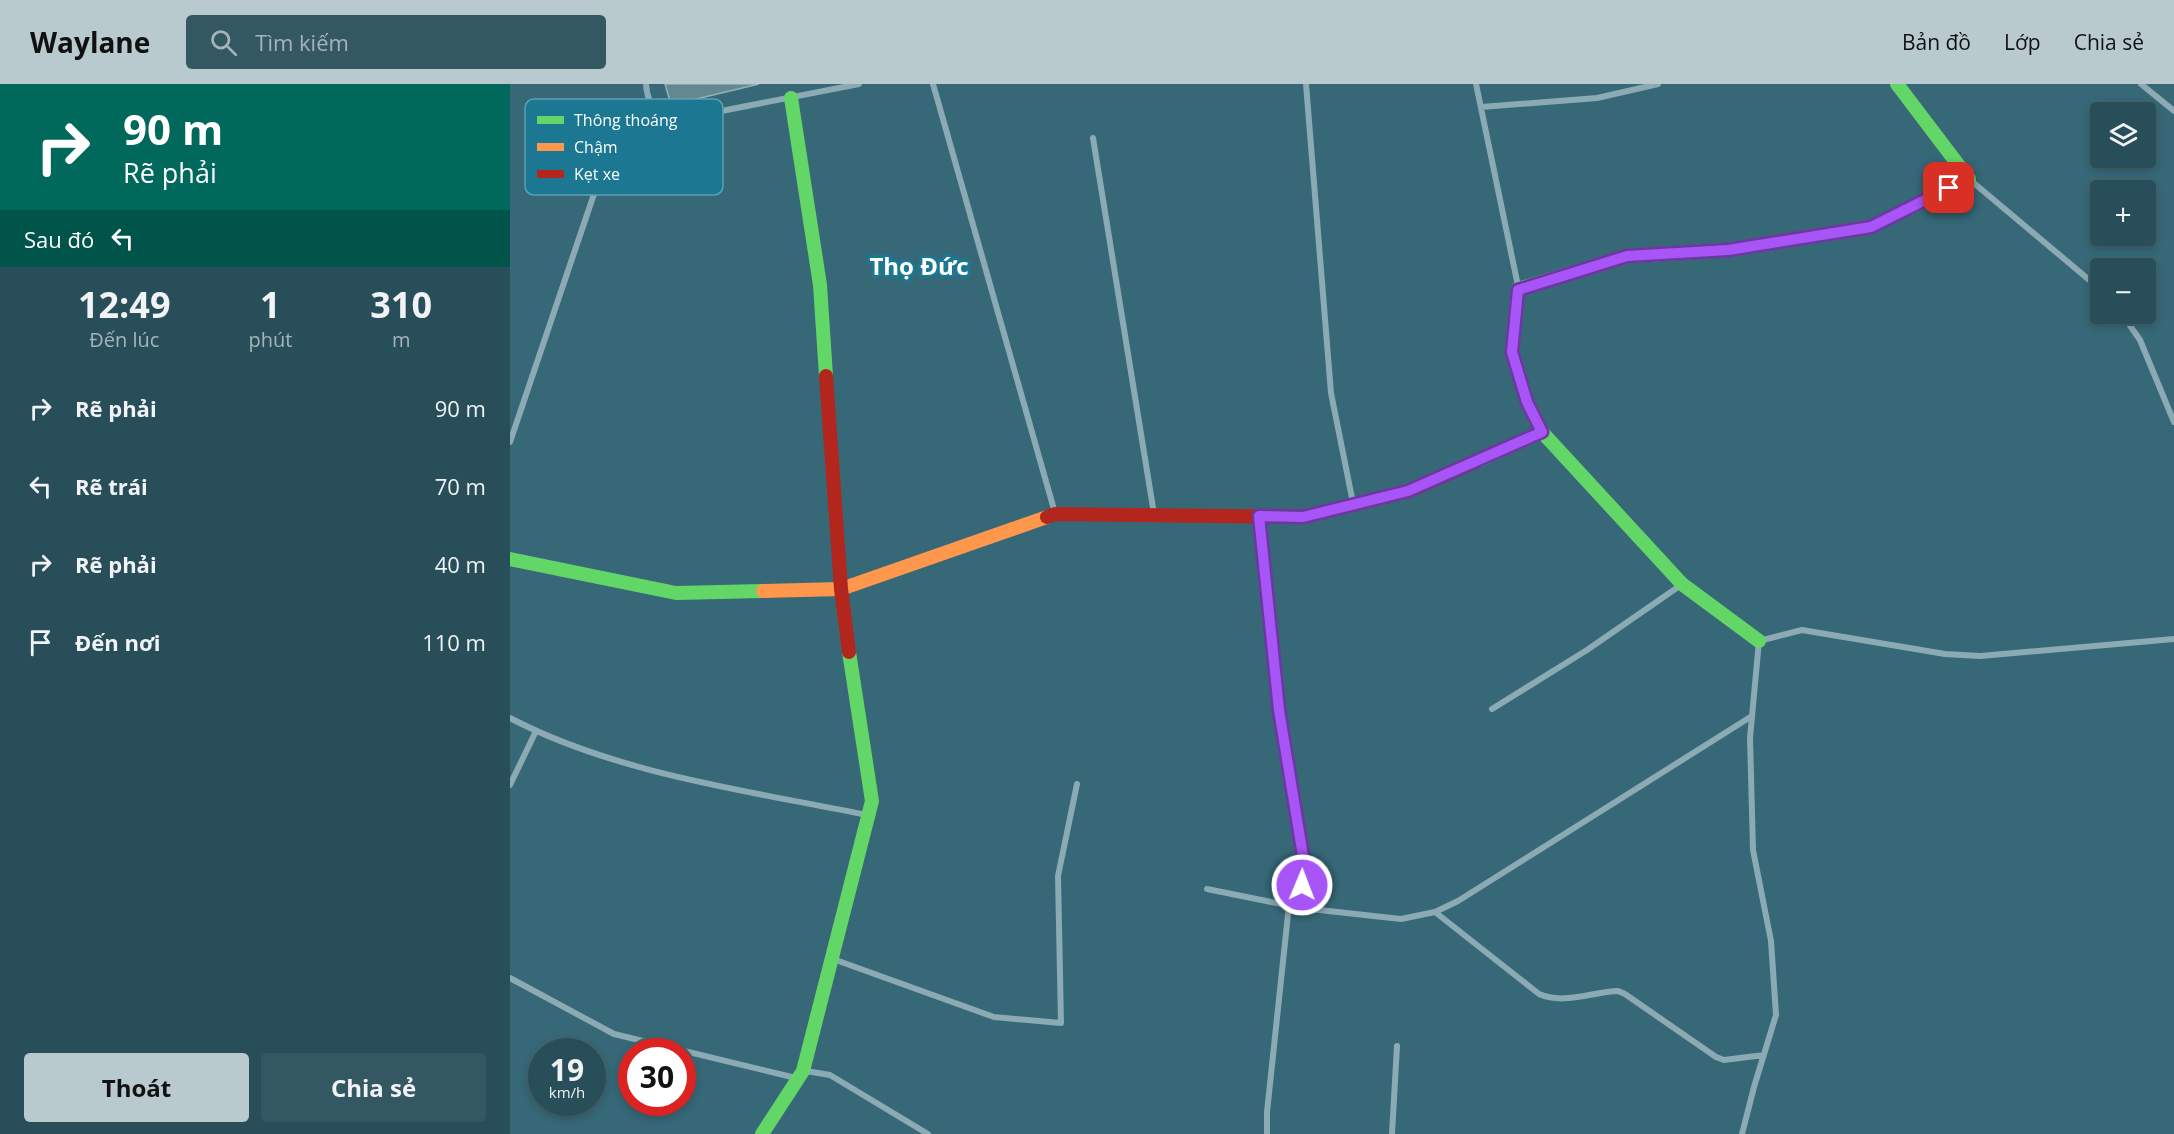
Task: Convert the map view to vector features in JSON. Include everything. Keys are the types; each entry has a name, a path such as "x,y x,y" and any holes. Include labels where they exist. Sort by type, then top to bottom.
{"street":[{"path":"646,84 648,99"},
{"path":"723,111 859,84"},
{"path":"933,84 1055,514"},
{"path":"1306,84 1331,393 1354,504"},
{"path":"1476,84 1518,290 1512,352 1527,402 1542,432 1682,584 1759,641"},
{"path":"1481,107 1597,98 1658,84"},
{"path":"1897,84 1969,179 2090,281"},
{"path":"2141,84 2174,111"},
{"path":"762,1134 801,1074 873,801 856,707 842,589 820,285 791,98"},
{"path":"1093,138 1154,515"},
{"path":"1518,290 1627,256 1728,250 1871,227 1969,179"},
{"path":"510,442 594,195"},
{"path":"2129,324 2140,340 2174,422"},
{"path":"510,559 675,593 842,589 1055,514 1303,517 1408,491 1542,432"},
{"path":"1259,516 1279,710 1303,856 1300,908"},
{"path":"1492,709 1587,650 1682,584"},
{"path":"1759,641 1802,630 1945,654 1980,656 2174,639"},
{"path":"1742,1134 1776,1015 1771,941 1753,850 1750,738 1759,641"},
{"path":"1207,889 1300,908 1401,919 1435,912 1458,902 1752,716"},
{"path":"510,718 536,731 656,772 869,815"},
{"path":"510,786 536,731"},
{"path":"832,959 994,1017 1061,1023 1058,876 1077,784"},
{"path":"1267,1134 1267,1112 1288,905"},
{"path":"1435,912 1539,994 1548,998 1559,1000 1618,991 1716,1057 1724,1059 1764,1055"},
{"path":"510,978 614,1034 801,1074 830,1075 928,1134"},
{"path":"1392,1134 1397,1046"}],"building":[{"path":"665,84 759,84 696,99 669,99"}],"traffic: fast":[{"path":"1885,220 1969,179 1897,84"},
{"path":"791,98 820,285 826,376"},
{"path":"1542,432 1527,402 1512,352 1518,289 1595,266"},
{"path":"1477,461 1542,432 1682,584 1759,641"},
{"path":"510,559 676,593 763,591"},
{"path":"762,1134 803,1071 872,801 849,652"}],"traffic: slow":[{"path":"1595,266 1627,256 1728,250 1871,227 1885,220"},
{"path":"763,591 841,589 1047,517"}],"traffic: jam":[{"path":"826,376 841,589 849,652"},
{"path":"1047,517 1055,514 1303,517 1409,491 1477,461"}],"district":[{"name":"Thọ Đức","path":"919,265"}],"route":[{"path":"1302,885 1303,856 1279,710 1259,516 1303,517 1408,491 1542,432 1527,402 1512,352 1518,290 1627,256 1728,250 1871,227 1949,188"}]}
